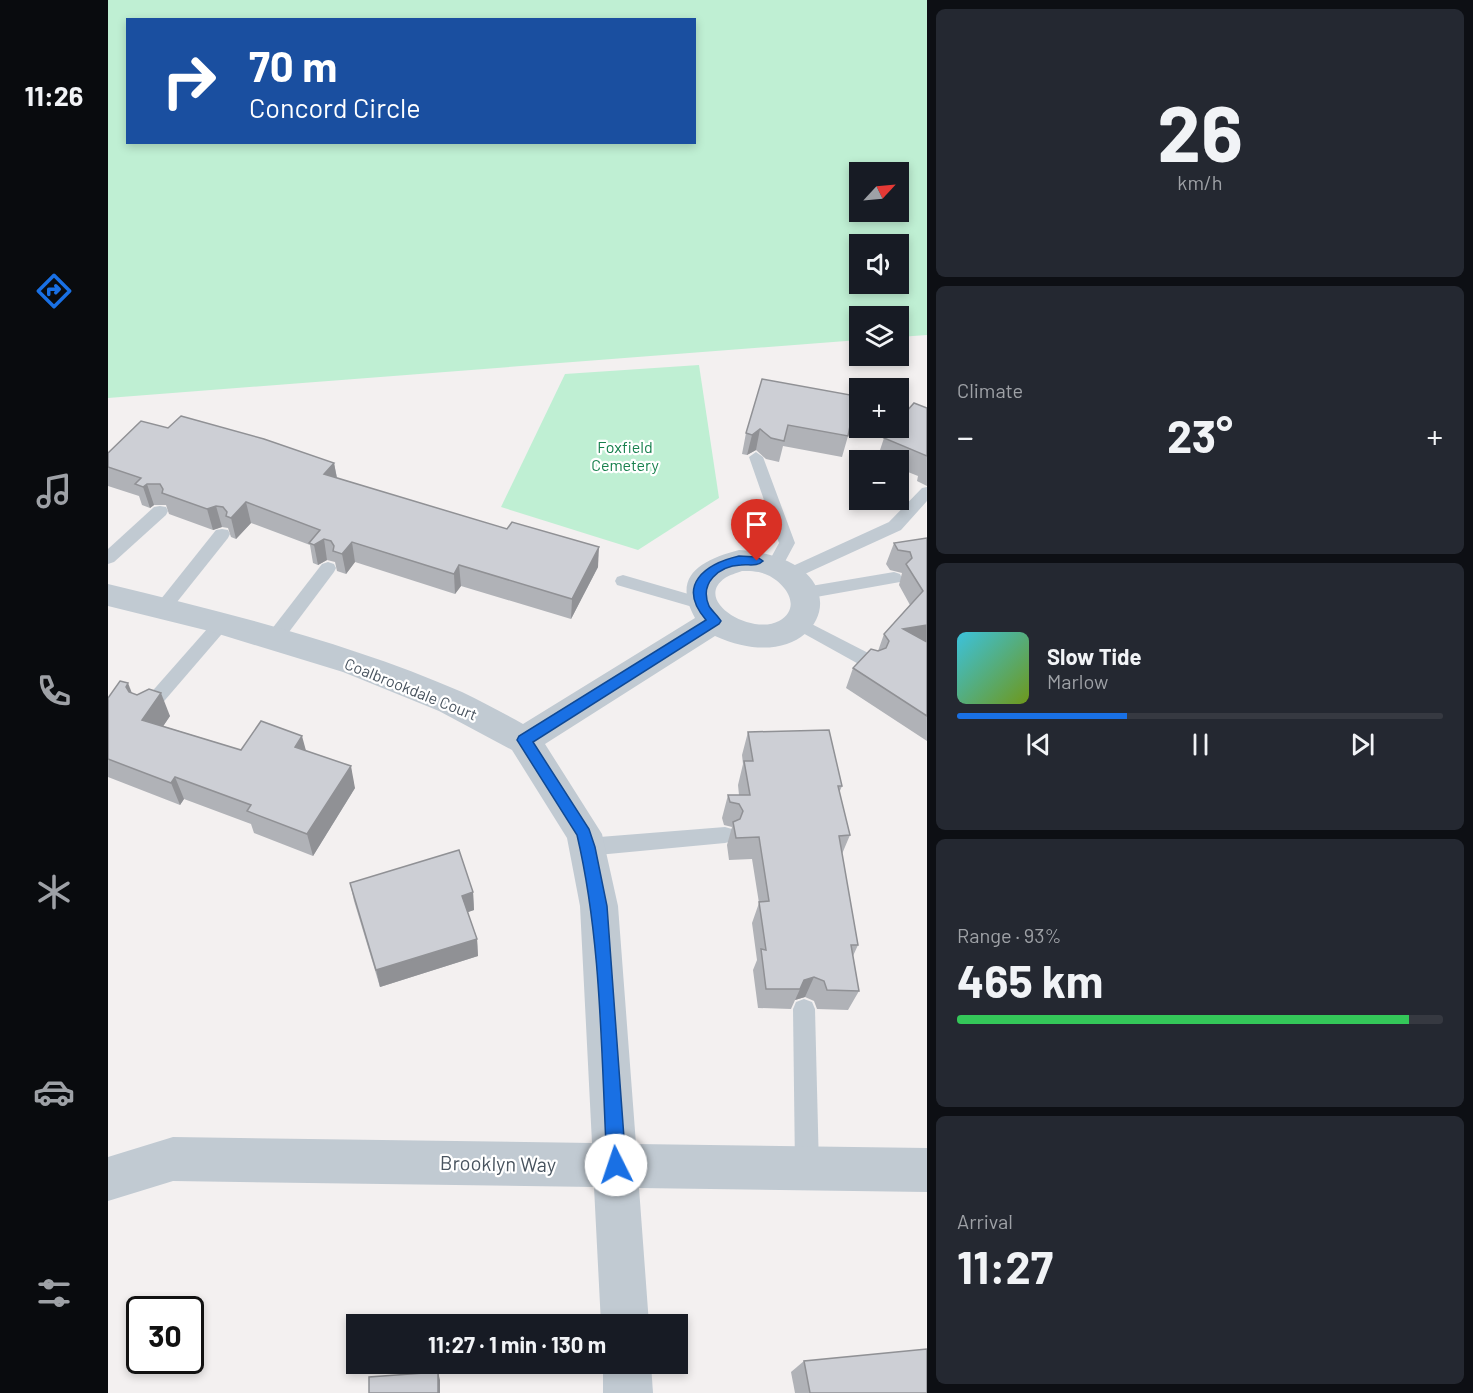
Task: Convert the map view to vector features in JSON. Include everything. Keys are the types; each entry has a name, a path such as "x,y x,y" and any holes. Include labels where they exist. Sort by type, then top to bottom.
{"street":[{"path":"739,560 757,561 790,578 807,609 802,620 792,629 778,635 762,637 744,635 708,612 700,595 702,583 710,572 723,564 739,560"},
{"name":"Coalbrookdale Court","path":"108,595 164,608 353,663 451,702 524,740 584,834 599,906 624,1314"},
{"path":"524,740 708,612"},
{"name":"Brooklyn Way","path":"108,1179 173,1159 927,1170"},
{"path":"627,1374 628,1393"}],"lane":[{"path":"756,457 787,543 790,578"},
{"path":"790,578 895,526 927,492"},
{"path":"108,558 160,511"},
{"path":"164,608 222,534"},
{"path":"273,639 328,568"},
{"path":"790,578 894,578"},
{"path":"623,581 708,612"},
{"path":"798,623 870,662"},
{"path":"147,709 221,624"},
{"path":"587,847 725,834"},
{"path":"804,1009 807,1168"}],"green space":[{"path":"108,0 927,0 927,335 909,336 909,306 849,306 849,341 108,398"},
{"name":"Foxfield Cemetery","path":"699,365 719,498 638,550 501,507 565,374"}],"building":[{"path":"762,379 849,395 848,436 788,425 784,441 771,438 760,429 752,435 746,433"},
{"path":"914,403 927,408 927,456 884,438 909,438 909,409"},
{"path":"181,416 264,439 334,463 324,474 507,529 512,522 599,547 572,599 459,565 454,574 352,542 342,554 333,551 334,546 331,541 324,539 314,545 309,543 320,530 246,502 231,518 226,516 227,512 223,507 216,506 207,509 162,493 163,489 160,484 147,484 143,487 135,484 141,478 108,467 108,453 141,421 168,428"},
{"path":"927,538 927,625 903,629 927,642 927,716 853,668 871,649 878,651 886,648 889,641 884,634 923,591 906,564 912,558 910,552 898,550 894,543"},
{"path":"120,681 128,683 126,687 129,692 137,695 149,689 161,693 142,720 241,750 261,721 302,736 295,747 351,766 307,834 247,811 251,805 175,777 171,783 108,759 108,698"},
{"path":"829,730 842,786 838,786 850,835 839,836 858,945 851,945 859,991 827,990 824,981 814,977 804,980 800,989 766,989 761,949 766,950 759,902 769,901 759,837 736,838 733,822 740,819 743,811 739,804 730,802 728,795 750,795 744,761 753,761 748,732"},
{"path":"459,850 473,892 462,896 477,939 376,970 350,883"},
{"path":"927,1349 927,1393 810,1393 804,1361"},
{"path":"438,1374 438,1393 369,1393 369,1377"}],"route":[{"path":"616,1165 599,906 587,847 584,834 524,740 714,621 704,609 700,595 702,583 710,572 723,564 739,560 757,561"}]}
